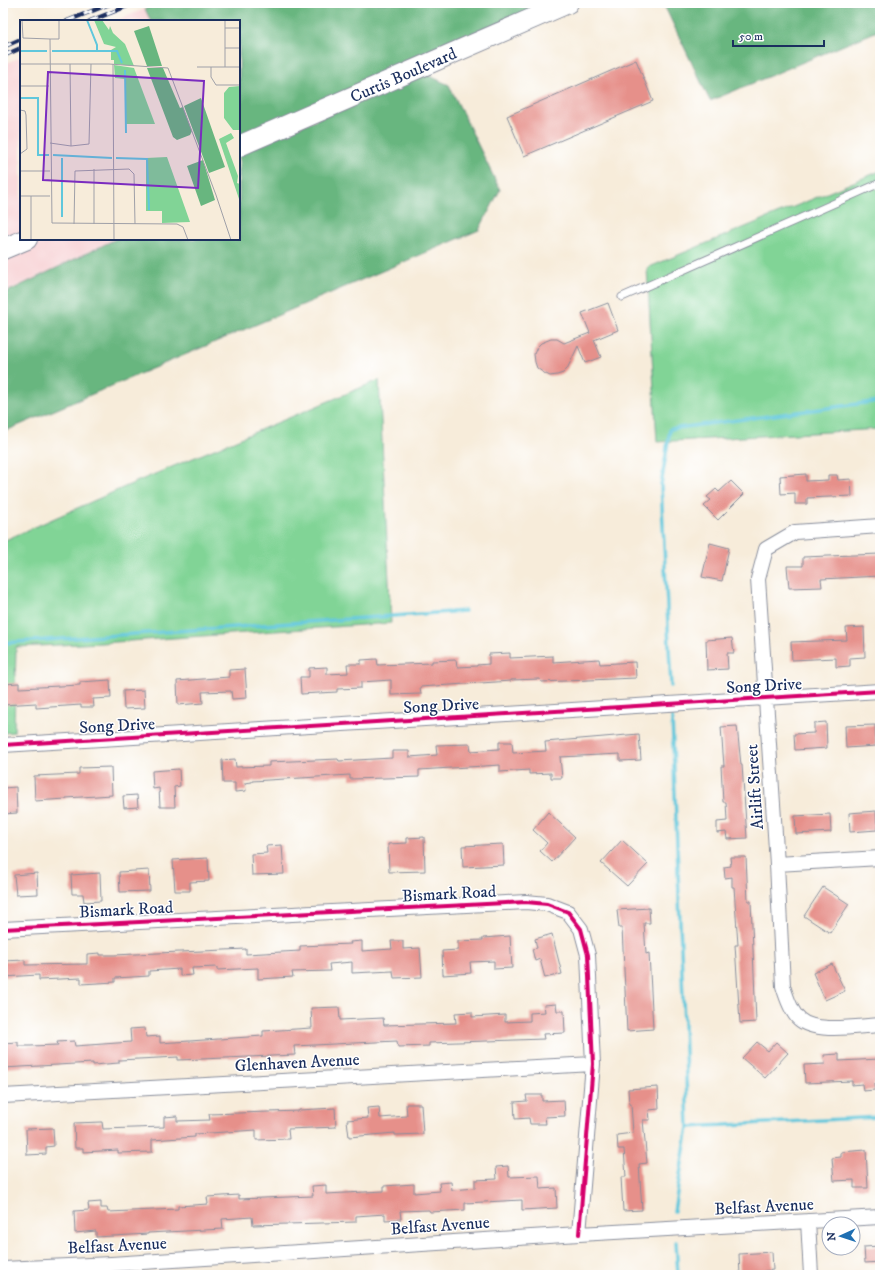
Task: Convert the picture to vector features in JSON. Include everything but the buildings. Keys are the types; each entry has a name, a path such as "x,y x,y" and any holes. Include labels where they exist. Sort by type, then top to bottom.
{"street":[{"name":"Curtis Boulevard","path":"240,146 568,3"},
{"path":"3,249 25,240"},
{"name":"Airlift Street","path":"880,526 795,532 766,549 758,578 778,864 783,986 788,1003 799,1019 816,1027 837,1028 880,1025"},
{"name":"Song Drive","path":"3,745 880,692"},
{"path":"778,864 880,858"},
{"name":"Bismark Road","path":"3,929 526,902 547,904 568,912 581,929 588,955 593,1064 579,1234"},
{"name":"Glenhaven Avenue","path":"3,1096 593,1064"},
{"name":"Belfast Avenue","path":"3,1269 111,1270 579,1234 880,1217"},
{"path":"808,1221 811,1275"}],"lane":[{"path":"622,297 880,183"}],"shaded area":[{"path":"145,9 150,20 118,20"},
{"path":"20,57 20,235 3,243 3,64"},
{"path":"41,240 114,240 3,294 3,256"}],"green space":[{"path":"161,3 552,3 240,139 240,20 150,20 145,9"},
{"path":"663,3 880,3 880,30 710,101"},
{"path":"423,73 449,85 500,190 479,230 3,432 3,294 114,240 240,240 240,153"},
{"path":"880,171 880,429 657,442 647,268"},
{"path":"379,380 391,623 101,643 16,647 14,732 3,733 3,541 136,482"}],"waterway":[{"path":"671,686 661,485 670,429 880,401"},
{"path":"3,643 465,611"},
{"path":"672,717 688,1127 674,1211"},
{"path":"688,1127 880,1117"},
{"path":"676,1242 678,1275"}],"railway":[{"path":"70,20 112,3"},
{"path":"92,20 135,3"},
{"path":"3,47 20,39"},
{"path":"3,56 20,48"}],"cycle path":[{"path":"3,745 880,691"},
{"path":"3,929 526,902 547,904 568,912 581,929 588,955 593,1064 579,1234"}]}
